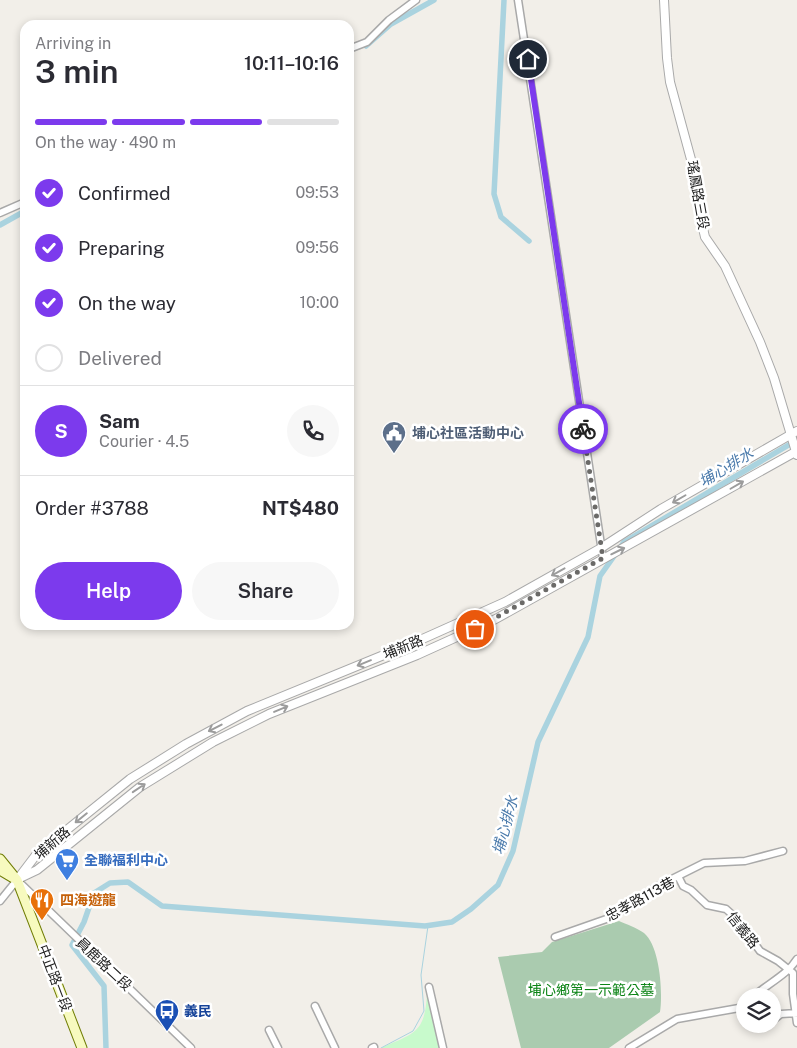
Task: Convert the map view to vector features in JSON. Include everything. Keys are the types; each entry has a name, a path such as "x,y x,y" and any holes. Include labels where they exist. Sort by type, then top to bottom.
{"main road":[{"name":"中正路一段","path":"0,859 17,880 82,1048"},
{"path":"0,870 17,880"}],"street":[{"path":"354,47 367,42 388,20 416,0"},
{"path":"518,0 603,558"},
{"name":"瑤鳳路三段","path":"664,0 670,82 692,163 705,237 726,266 755,329 794,433 797,452"},
{"path":"0,213 20,204"},
{"name":"埔新路","path":"17,880 43,849 130,779 186,744 247,711 497,606 601,548 661,509 794,433"},
{"name":"埔新路","path":"17,880 37,870 140,788 213,742 269,714 492,621 797,452"},
{"name":"忠孝路113巷","path":"556,937 612,917 656,888 704,864 745,861 783,851"},
{"name":"信義路","path":"679,878 683,886 691,890 707,905 726,909 736,918 760,951 790,970"},
{"path":"0,901 17,880"},
{"name":"員鹿路二段","path":"17,880 191,1048"},
{"path":"763,988 790,970 797,959"},
{"path":"790,970 793,973 797,1023"},
{"path":"429,987 443,1048"},
{"path":"315,1006 335,1048"},
{"path":"629,1048 677,1019 736,1009"},
{"path":"781,1014 796,1013"},
{"path":"269,1030 278,1048"}],"green space":[{"name":"埔心鄉第一示範公墓","path":"619,921 644,933 654,948 659,970 660,1012 609,1048 521,1048 498,957 542,952 552,942"},
{"path":"427,993 441,1048 381,1048 410,1035 416,1030 424,1016"}],"waterway":[{"path":"366,46 391,24 434,0"},
{"path":"504,0 494,194 501,217 529,241"},
{"path":"0,225 20,214"},
{"name":"埔心排水","path":"106,1048 104,986 72,945 84,922 94,893 110,883 128,882 162,906 425,926 452,922 471,909 498,885 513,851 538,742 588,637 600,576 624,542 797,440"},
{"path":"381,1048 413,1031 424,1011 421,975 428,926"}],"way so far":[{"path":"475,629 603,558 583,429"}],"place":[{"name":"埔心社區活動中心","path":"394,454"},
{"name":"全聯福利中心","path":"67,881"},
{"name":"四海遊龍","path":"42,921"},
{"name":"義民","path":"167,1032"}],"route":[{"path":"528,59 583,429"}]}
